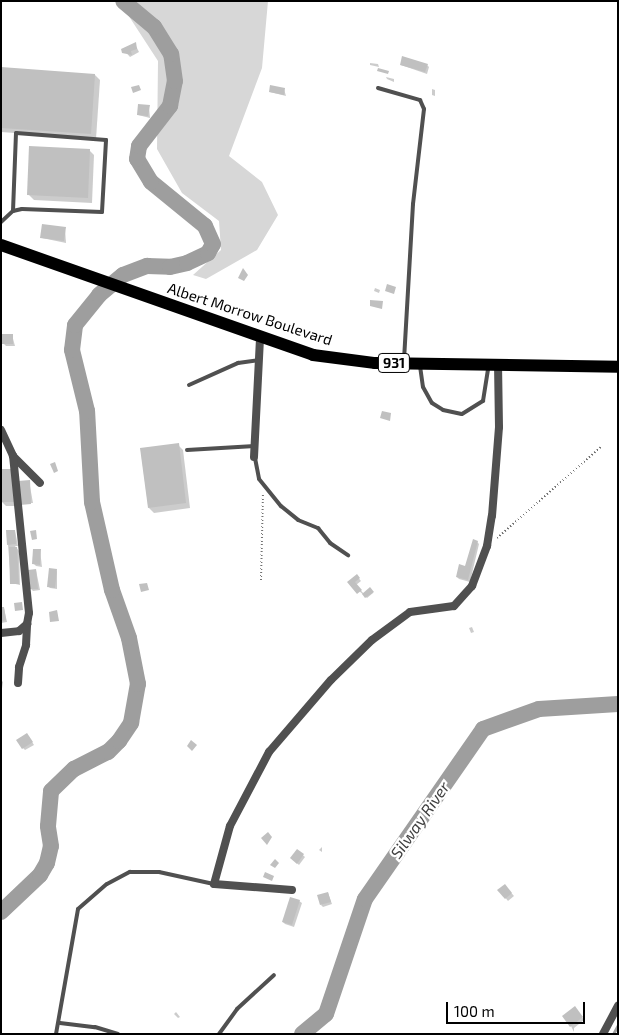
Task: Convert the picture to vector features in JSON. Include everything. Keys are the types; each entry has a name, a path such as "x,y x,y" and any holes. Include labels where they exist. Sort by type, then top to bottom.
{"highway":[{"name":"Albert Morrow Boulevard","path":"1,245 178,309 313,355 344,360 420,364 618,367"}],"street":[{"path":"254,457 260,337"},
{"path":"292,890 214,884 241,801 256,774 282,736 331,680 394,623 420,608 446,608 464,597 476,577 487,546 499,427 493,365"},
{"path":"1,430 13,456 29,613 26,645 20,660 18,682"},
{"path":"13,456 40,483"},
{"path":"1,633 14,633 27,624"},
{"path":"603,1034 618,1006"}],"lane":[{"path":"378,88 420,100 424,109 413,204 404,363"},
{"path":"1,222 13,211 102,212 106,140 16,133 13,211"},
{"path":"189,386 238,363 259,360"},
{"path":"420,364 423,387 432,403 443,410 462,414 483,401 493,365"},
{"path":"188,450 255,446"},
{"path":"254,457 256,473 263,485 289,514 318,528 330,543 348,555"},
{"path":"56,1034 60,1022 74,923 78,909 107,884 130,872 159,872 214,884"},
{"path":"219,1034 237,1009 274,975"},
{"path":"60,1022 95,1027 118,1034"}],"path":[{"path":"487,546 602,448"},
{"path":"261,580 263,485"}],"shaded area":[{"path":"119,1 268,1 262,68 229,156 262,182 278,215 257,250 206,279 193,275 221,250 219,221 182,193 157,149 158,61"}],"building":[{"path":"136,42 137,49 131,51 132,55 122,53 121,49"},
{"path":"402,56 428,64 425,72 400,65"},
{"path":"1,67 95,74 91,134 1,128"},
{"path":"378,68 389,71 388,74 377,71"},
{"path":"139,85 141,90 133,93 131,87"},
{"path":"270,85 285,88 284,95 269,92"},
{"path":"138,104 150,105 148,116 137,115"},
{"path":"29,146 90,149 88,198 27,195"},
{"path":"42,224 66,227 64,241 40,238"},
{"path":"243,268 248,275 244,281 238,278"},
{"path":"387,284 396,287 394,294 385,291"},
{"path":"370,300 383,301 382,309 370,306"},
{"path":"2,334 13,334 13,344 2,344"},
{"path":"382,411 391,413 390,421 380,418"},
{"path":"179,443 186,503 148,508 140,448"},
{"path":"55,462 58,471 54,473 50,464"},
{"path":"1,469 14,469 14,502 1,502"},
{"path":"30,480 31,504 20,505 18,481"},
{"path":"6,530 15,530 16,544 7,545"},
{"path":"36,530 37,539 32,540 30,531"},
{"path":"473,539 478,541 468,580 456,577 459,564 465,566"},
{"path":"9,547 17,547 19,584 10,584"},
{"path":"33,549 41,549 40,565 32,564"},
{"path":"49,568 57,569 55,588 47,587"},
{"path":"36,569 38,589 30,589 28,570"},
{"path":"357,574 360,578 355,582 362,590 357,594 347,582"},
{"path":"147,583 149,590 141,592 139,584"},
{"path":"370,587 374,592 365,598 362,594"},
{"path":"22,602 23,610 15,611 14,603"},
{"path":"1,607 4,607 6,620 1,621"},
{"path":"57,610 59,621 50,622 49,612"},
{"path":"27,733 33,742 22,749 16,740"},
{"path":"191,740 197,745 192,751 187,746"},
{"path":"268,832 272,837 267,845 261,838"},
{"path":"297,849 304,854 297,864 290,858"},
{"path":"275,859 279,863 275,868 270,865"},
{"path":"265,872 274,876 272,881 263,877"},
{"path":"505,884 512,893 505,899 497,890"},
{"path":"328,892 331,902 320,905 317,895"},
{"path":"290,897 300,900 292,925 282,922"},
{"path":"575,1006 583,1017 570,1027 562,1016"}],"waterway":[{"path":"1,912 40,875 47,863 51,846 48,826 51,791 74,769 108,752 119,741 131,723 138,684 129,638 112,590 92,502 87,411 72,350 75,325 99,295 123,275 147,266 170,267 187,263 208,253 213,244 205,226 151,182 137,159 139,146 170,106 175,81 171,54 154,27 123,1"},
{"name":"Silway River","path":"302,1034 326,1014 365,899 483,729 539,709 618,704"},
{"path":"613,1034 618,1025"}]}
